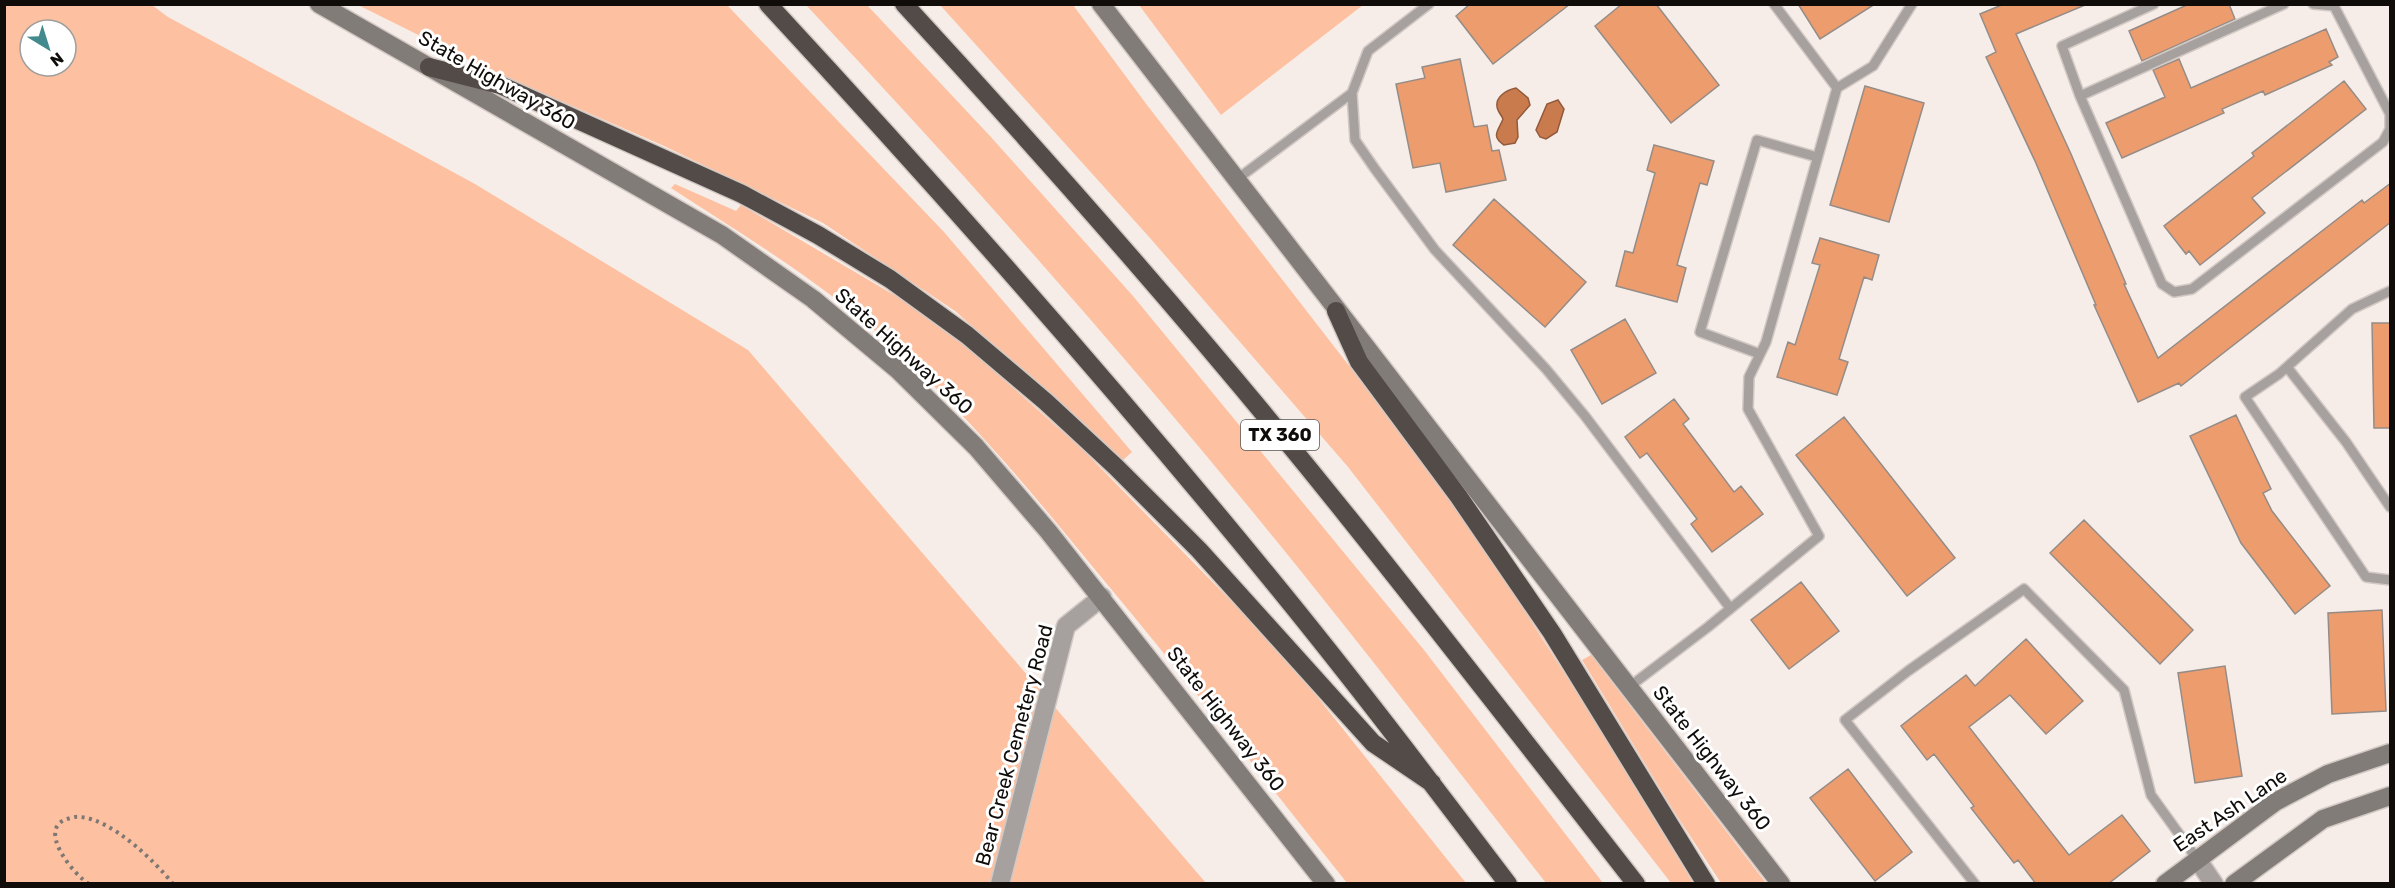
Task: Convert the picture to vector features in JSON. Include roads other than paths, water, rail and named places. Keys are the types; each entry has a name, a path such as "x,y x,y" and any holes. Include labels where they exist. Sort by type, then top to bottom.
{"highway":[{"path":"768,4 953,208 1154,438 1272,580 1432,783 1508,884"},
{"name":"TX 360","path":"904,4 1124,250 1348,516 1636,884"},
{"path":"429,67 500,85 732,189 818,235 890,279 967,336 1046,402 1116,467 1199,550 1373,743 1432,783"},
{"path":"1336,311 1359,362 1459,497 1552,633 1706,884"}],"main road":[{"name":"State Highway 360","path":"319,4 722,235 813,299 898,370 975,447 1102,597 1326,884"},
{"name":"State Highway 360","path":"1101,4 1781,884"},
{"name":"East Ash Lane","path":"2165,884 2275,802 2328,774 2391,753"},
{"path":"2234,884 2324,819 2391,796"}],"street":[{"name":"Bear Creek Cemetery Road","path":"1000,884 1066,626 1102,597"},
{"path":"2197,859 2214,884"}],"lane":[{"path":"1429,4 1368,51 1352,93 1355,140 1435,250 1546,369 1585,416 1730,608"},
{"path":"1774,4 1837,88"},
{"path":"1629,687 1702,632 1819,536 1748,408 1749,377 1766,342 1837,88 1873,66 1912,4"},
{"path":"2154,4 2062,46 2080,96 2162,284 2174,292 2192,289 2383,142 2390,129 2390,114 2334,6 2313,4"},
{"path":"2080,96 2284,4"},
{"path":"1236,180 1352,93"},
{"path":"1760,354 1700,332 1757,140 1817,157"},
{"path":"2391,291 2352,309 2287,367 2245,397 2366,577 2391,580"},
{"path":"2287,367 2346,442 2391,507"},
{"path":"1975,884 1845,720 1908,671 2024,589 2124,690 2151,795 2197,859"}]}
